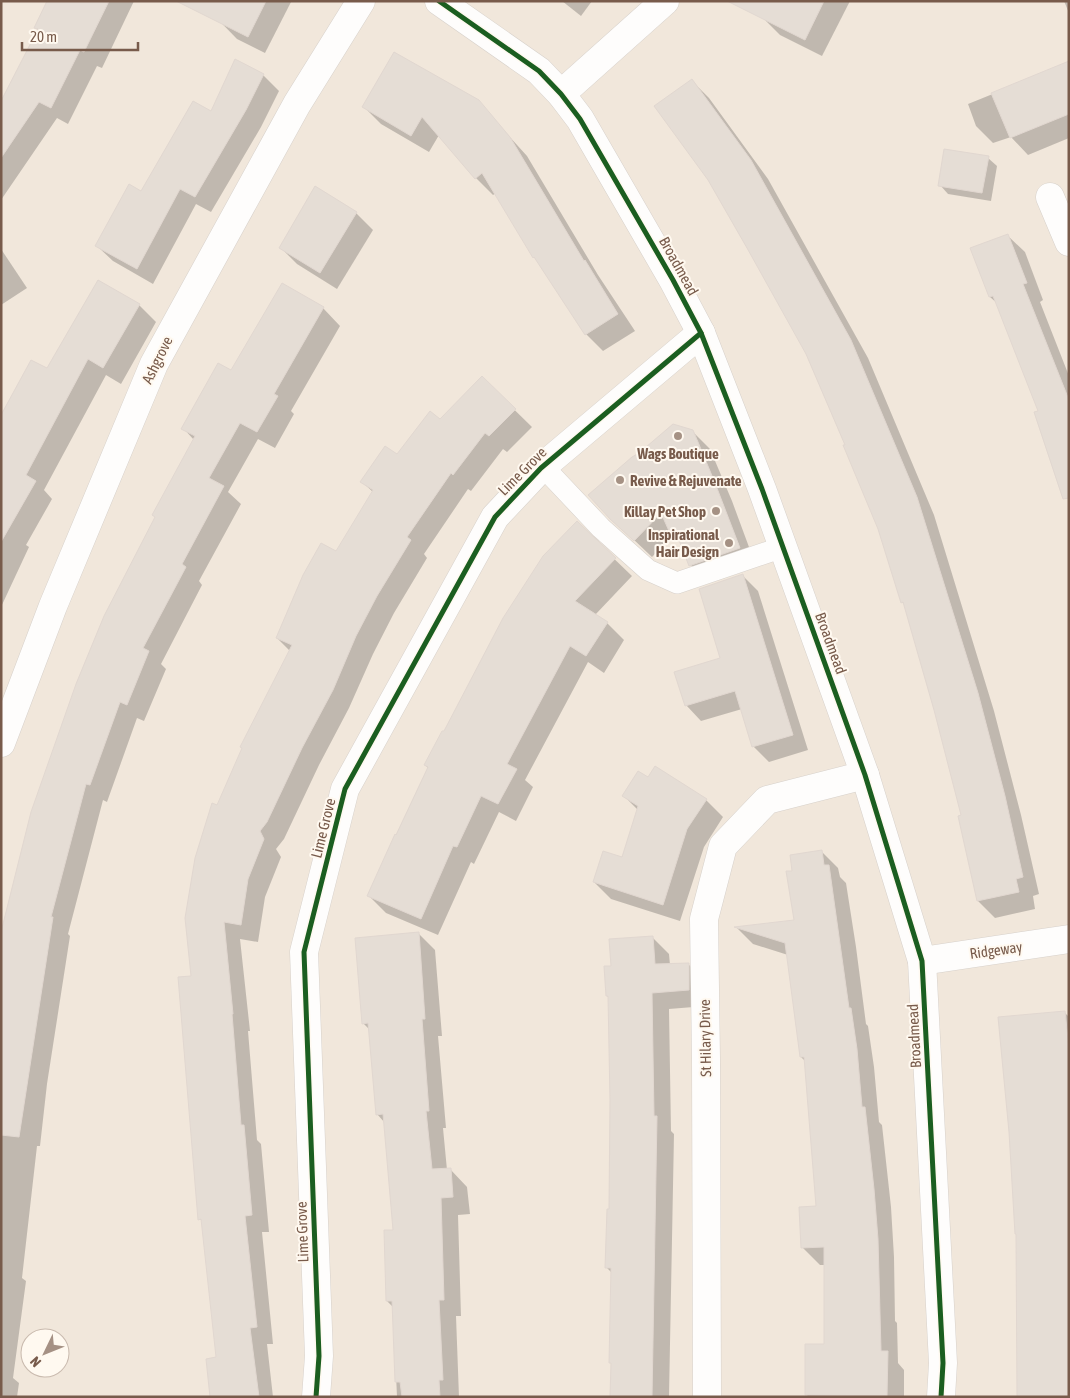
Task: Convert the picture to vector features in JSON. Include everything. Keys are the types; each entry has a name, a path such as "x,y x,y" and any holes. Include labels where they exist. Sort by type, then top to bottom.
{"street":[{"name":"Ashgrove","path":"1,743 53,606 154,364 297,104 361,1"},
{"name":"Broadmead","path":"440,1 539,71 561,94 580,119 673,280 701,333 762,489 865,775 922,961 943,1363 941,1397"},
{"path":"561,94 665,1"},
{"path":"1051,193 1069,242"},
{"name":"Lime Grove","path":"316,1397 318,1346 304,952 345,789 495,517 541,468 701,333"},
{"name":"St Hilary Drive","path":"706,1397 704,919 723,846 768,800 865,775"},
{"name":"Ridgeway","path":"922,961 1069,939"}],"lane":[{"path":"541,468 551,475 601,528 648,570 677,583 783,547"}],"shaded area":[{"path":"1,1 1069,1 1069,1397 1,1397"}],"building":[{"path":"47,1 109,1 84,52 80,50 51,108 39,102 1,158 1,101 38,29 34,28"},
{"path":"176,1 266,1 248,37"},
{"path":"727,1 824,1 805,40"},
{"path":"394,52 479,100 510,137 618,314 585,335 533,258 482,173 475,179 422,117 411,136 362,107"},
{"path":"235,59 264,74 246,110 195,197 180,189 137,269 95,246 129,184 141,191 193,101 211,111"},
{"path":"1069,61 1069,114 1010,138 991,93"},
{"path":"692,79 751,160 851,340 917,497 978,693 1005,796 1023,877 1016,879 1019,892 977,901 958,816 961,815 934,710 903,602 901,603 878,529 843,445 845,445 806,354 747,248 708,180 654,106"},
{"path":"944,149 989,156 982,193 938,186"},
{"path":"315,186 357,212 320,273 279,248"},
{"path":"1008,234 1027,283 1023,284 1069,400 1069,498 1063,499 1034,412 1038,411 993,296 989,297 970,248"},
{"path":"98,280 140,304 103,368 88,359 26,475 36,481 1,542 1,415 31,360 47,368"},
{"path":"282,283 324,307 274,394 278,396 257,432 240,423 209,478 224,486 182,564 186,567 143,648 149,651 127,705 120,702 90,785 86,784 51,917 53,917 19,1137 1,1135 1,932 31,812 76,684 104,616 155,517 152,515 195,436 181,429 218,363 231,370"},
{"path":"482,376 516,409 489,436 485,433 453,475 451,473 407,537 411,540 377,596 356,636 333,690 302,748 267,822 260,831 264,839 248,879 241,925 224,922 241,1125 244,1125 252,1215 245,1216 257,1327 250,1328 259,1397 210,1397 206,1359 216,1357 201,1219 198,1220 178,977 191,976 185,918 195,858 212,803 217,805 242,748 240,747 292,645 276,638 303,575 321,543 336,551 373,490 360,482 385,446 397,454 430,411 440,419"},
{"path":"673,424 693,430 740,548 689,566 674,527 669,531 661,513 634,541 588,495"},
{"path":"577,521 616,558 575,601 608,622 586,656 570,646 507,764 517,769 498,804 481,796 457,847 453,846 421,919 367,896 428,767 424,765 442,731 444,731 503,618 543,556"},
{"path":"743,574 793,735 752,747 735,691 685,706 674,672 720,658 699,589"},
{"path":"655,766 707,799 687,829 663,905 593,882 603,851 622,857 638,806 622,796 638,771 648,777"},
{"path":"822,850 824,865 829,865 849,1008 851,1008 857,1049 862,1107 865,1107 878,1239 881,1351 888,1351 887,1396 805,1395 805,1344 824,1344 824,1247 801,1248 799,1207 816,1206 804,1057 800,1057 785,943 734,927 794,920 786,871 792,871 790,855"},
{"path":"419,932 425,1019 422,1019 429,1111 426,1111 432,1169 451,1168 453,1197 441,1198 444,1300 439,1300 443,1380 439,1380 440,1397 402,1397 400,1382 395,1382 392,1301 386,1301 384,1230 393,1230 383,1114 376,1115 368,1023 362,1024 355,938"},
{"path":"653,936 655,964 689,963 689,990 652,993 654,1116 657,1116 652,1397 610,1397 611,1268 605,1268 607,1209 609,1209 610,1101 608,996 606,996 604,966 611,966 609,939"},
{"path":"1065,1011 1069,1048 1069,1397 1017,1397 1016,1234 998,1017"}],"cycle path":[{"path":"439,1 539,71 561,94 580,119 673,280 701,333 762,489 865,775 922,961 943,1363 941,1397"},
{"path":"316,1397 319,1356 304,952 345,789 495,517 541,468 701,333"}],"place":[{"name":"Wags Boutique","path":"678,436"},
{"name":"Revive & Rejuvenate","path":"620,480"},
{"name":"Killay Pet Shop","path":"716,511"},
{"name":"Inspirational Hair Design","path":"729,543"}]}
